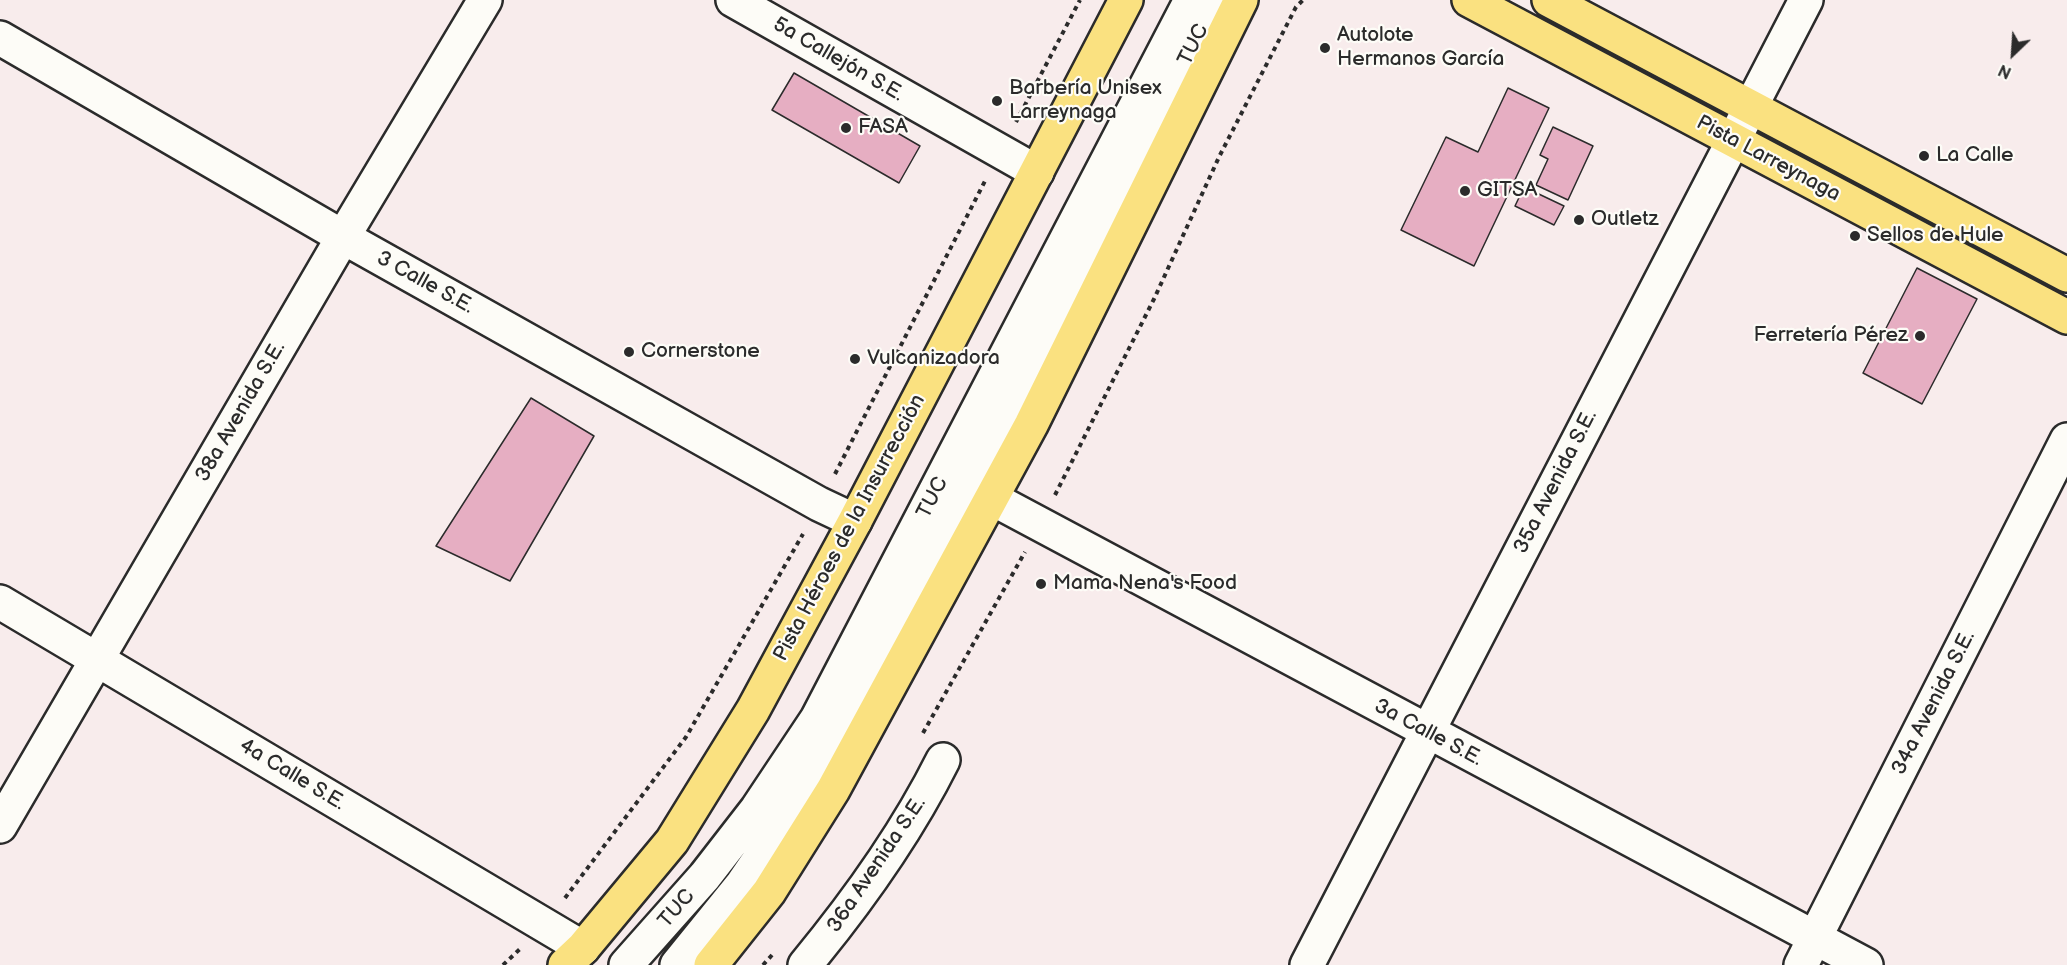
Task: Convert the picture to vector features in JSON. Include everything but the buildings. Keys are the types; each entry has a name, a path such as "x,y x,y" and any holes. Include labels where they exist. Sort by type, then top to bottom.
{"main road":[{"path":"1103,43 1109,0"},
{"name":"Pista Héroes de la Insurrección","path":"574,957 672,841 753,710 855,521 1126,0"},
{"path":"711,965 769,892 833,790 1030,425 1241,0"},
{"name":"Pista Larreynaga","path":"1469,0 2067,317"},
{"name":"Pista Larreynaga","path":"1549,0 1590,11 1749,108 2067,275"}],"street":[{"name":"38a Avenida S.E.","path":"0,826 343,237 484,0"},
{"name":"5a Callejón S.E.","path":"733,0 1037,172"},
{"name":"TUC","path":"626,965 705,876 758,809 817,719 1191,0"},
{"name":"TUC","path":"677,965 724,907 787,819 846,714 1097,248 1216,0"},
{"name":"35a Avenida S.E.","path":"1307,965 1806,0"},
{"name":"3 Calle S.E.","path":"0,38 343,237 819,504 855,521"},
{"name":"34a Avenida S.E.","path":"1808,952 2067,440"},
{"name":"3a Calle S.E.","path":"991,498 1427,732 1808,952 1866,965"},
{"name":"4a Calle S.E.","path":"0,602 97,659 574,957"},
{"name":"36a Avenida S.E.","path":"805,965 839,924 918,812 944,760"}],"place":[{"name":"Autolote Hermanos García","path":"1325,48"},
{"name":"Barbería Unisex Larreynaga","path":"997,101"},
{"name":"FASA","path":"846,128"},
{"name":"La Calle","path":"1924,156"},
{"name":"GITSA","path":"1465,191"},
{"name":"Outletz","path":"1579,220"},
{"name":"Sellos de Hule","path":"1855,236"},
{"name":"Ferretería Pérez","path":"1920,336"},
{"name":"Cornerstone","path":"629,352"},
{"name":"Vulcanizadora","path":"855,359"},
{"name":"Mama Nena's Food","path":"1041,584"}]}
